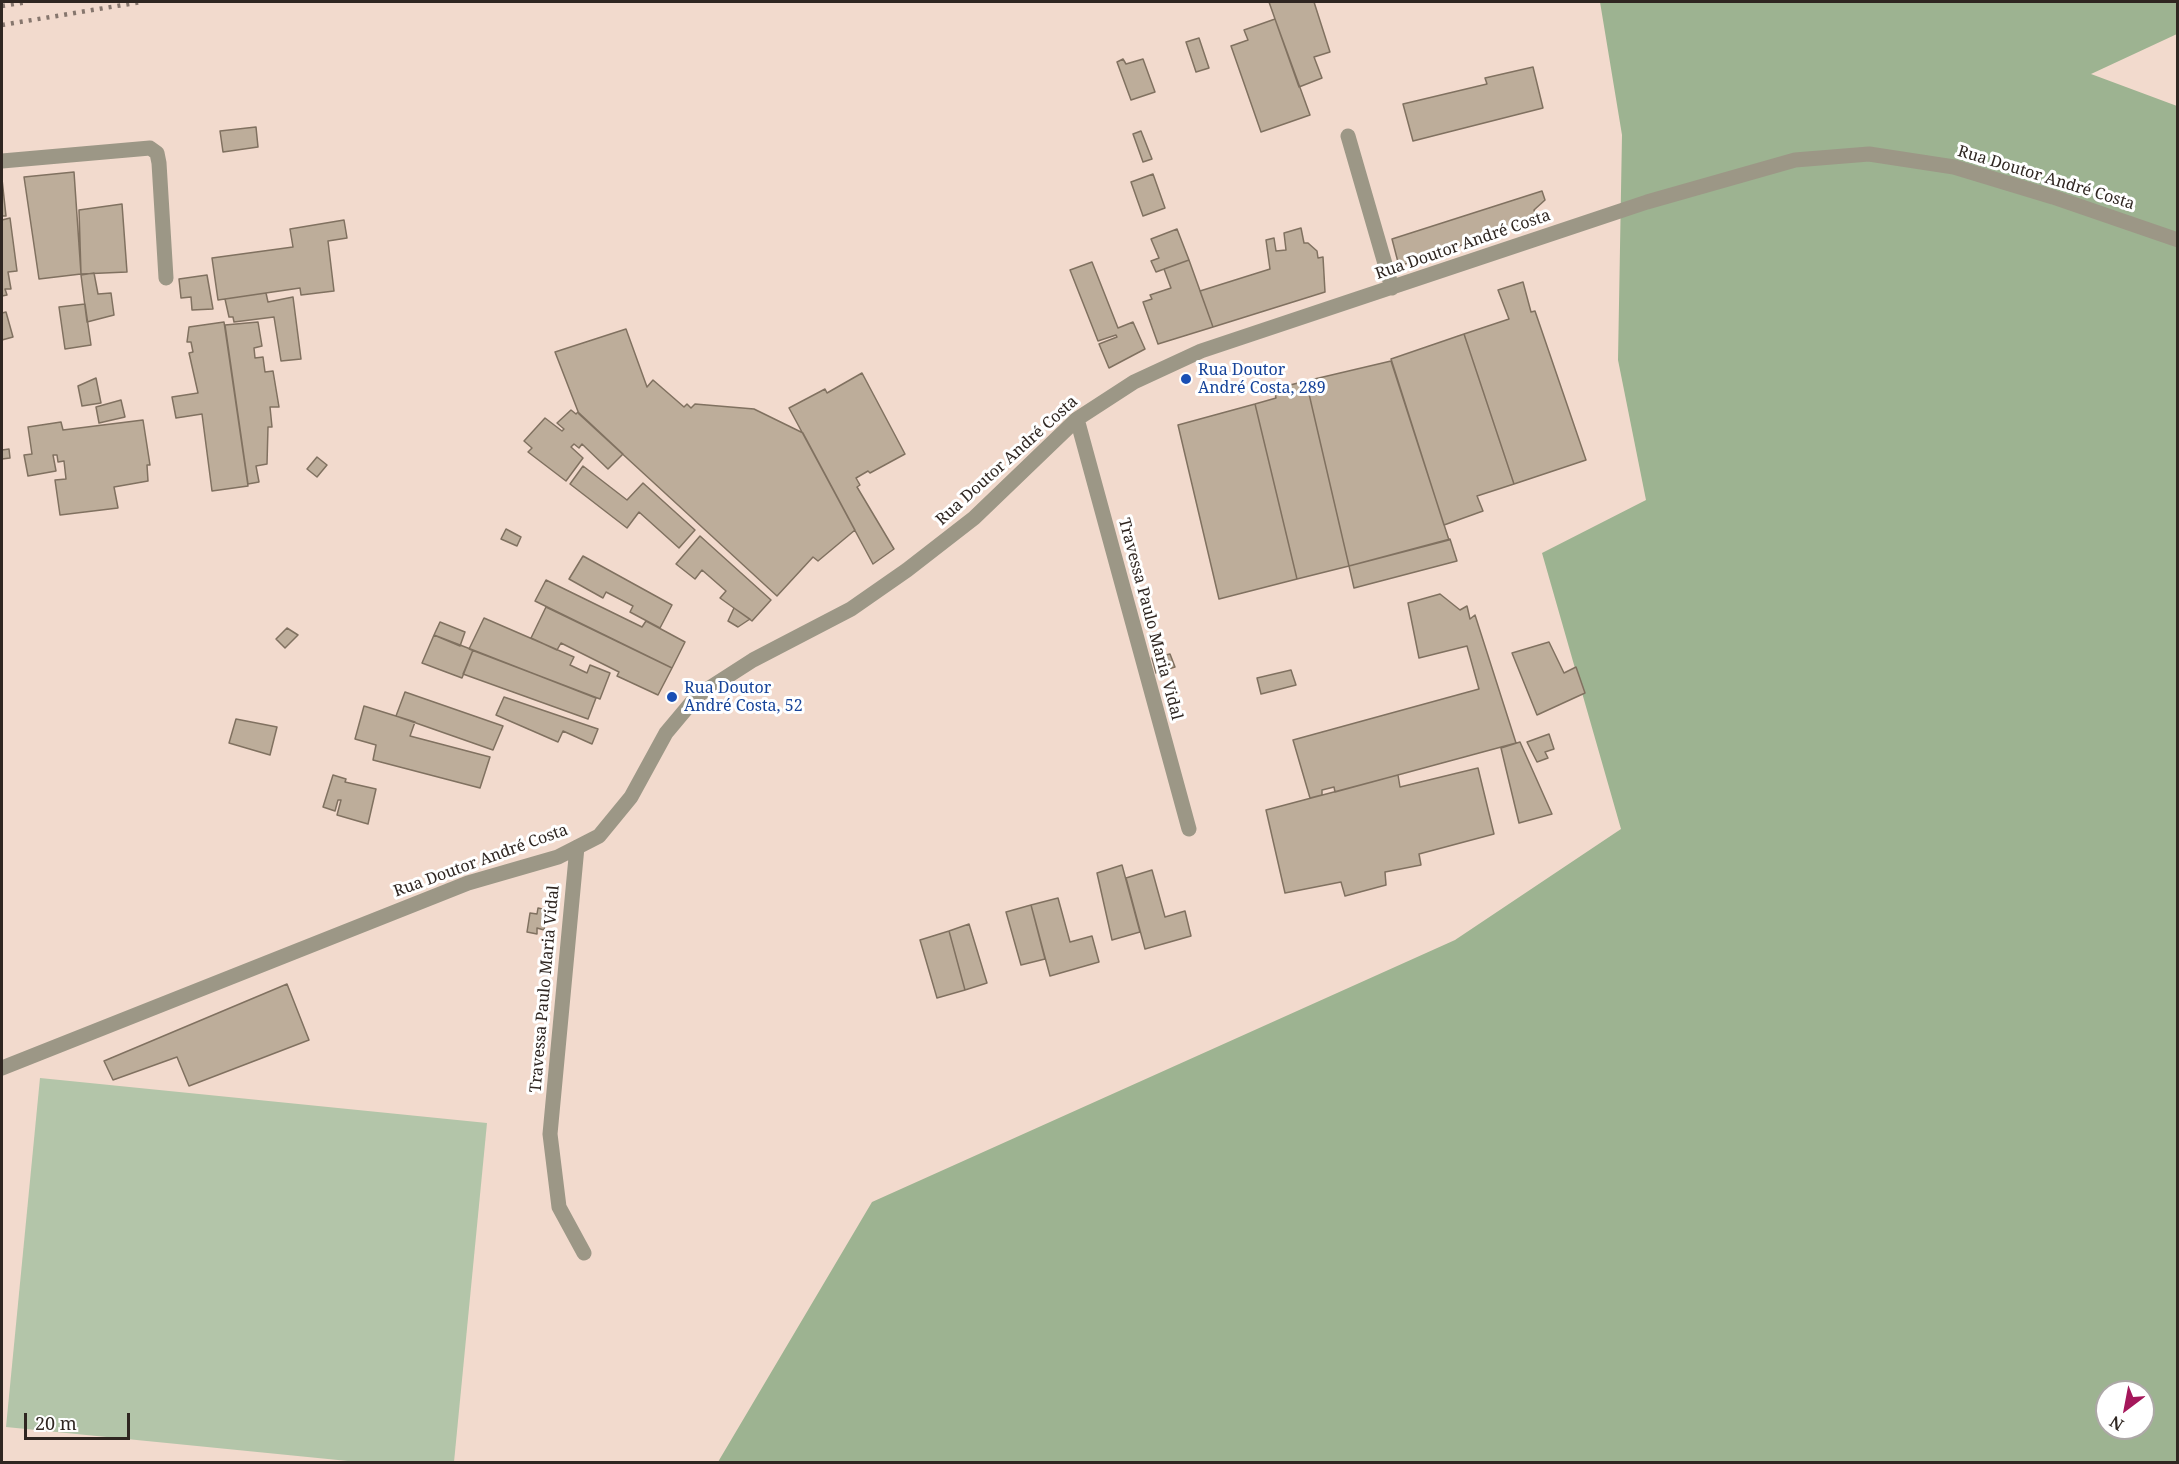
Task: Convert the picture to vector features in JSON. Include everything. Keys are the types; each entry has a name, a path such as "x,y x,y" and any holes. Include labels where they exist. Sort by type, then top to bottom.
{"street":[{"path":"1348,136 1392,288"},
{"path":"2,160 141,146 157,153 166,278"},
{"name":"Rua Doutor André Costa","path":"2,1068 457,887 558,856 599,836 632,797 666,733 698,696 753,660 850,609 907,570 974,518 1077,419 1134,382 1201,351 1647,202 1795,160 1869,154 1954,167 2054,197 2178,240"},
{"name":"Travessa Paulo Maria Vidal","path":"1077,419 1189,829"},
{"name":"Travessa Paulo Maria Vidal","path":"577,847 550,1134 559,1207 584,1252"}],"green space":[{"path":"1600,2 2177,2 2177,34 2091,74 2177,106 2177,1462 718,1462 872,1202 1455,940 1621,829 1542,553 1646,500 1618,360 1622,135"},
{"path":"40,1078 487,1123 454,1462 358,1462 6,1427"}],"building":[{"path":"1269,2 1314,2 1330,52 1314,57 1322,78 1299,87"},
{"path":"1275,19 1310,115 1261,132 1231,46 1248,40 1244,30"},
{"path":"1199,38 1209,68 1196,72 1186,42"},
{"path":"1123,59 1126,64 1143,59 1155,92 1131,100 1117,62"},
{"path":"1533,67 1543,108 1413,141 1403,104 1487,84 1485,78"},
{"path":"256,127 258,147 223,152 220,131"},
{"path":"1141,131 1152,159 1143,162 1133,134"},
{"path":"74,172 81,274 39,279 24,177"},
{"path":"1153,174 1165,208 1143,216 1131,182"},
{"path":"2,179 6,216 2,216"},
{"path":"1542,191 1545,200 1534,210 1537,220 1399,266 1392,239"},
{"path":"122,204 127,272 81,274 79,210"},
{"path":"10,218 17,271 8,272 11,289 5,289 7,295 2,296 2,220"},
{"path":"344,220 347,238 328,241 334,291 301,295 300,288 218,300 212,258 293,247 290,229"},
{"path":"1301,228 1304,243 1308,243 1317,251 1318,258 1323,257 1325,292 1213,327 1200,291 1270,269 1266,240 1274,238 1276,251 1286,250 1284,233"},
{"path":"1177,229 1189,260 1156,272 1151,261 1159,258 1151,239"},
{"path":"1189,260 1213,327 1158,344 1143,302 1152,299 1150,295 1171,288 1164,269"},
{"path":"1092,262 1118,328 1133,322 1145,349 1109,368 1099,344 1117,337 1116,335 1098,341 1070,270"},
{"path":"94,273 98,294 111,293 114,315 87,322 81,275"},
{"path":"207,275 213,309 192,310 191,297 181,298 179,279"},
{"path":"1523,282 1531,312 1535,311 1586,460 1514,484 1464,334 1509,319 1498,290"},
{"path":"266,293 268,302 293,297 301,359 281,361 274,317 234,322 233,317 229,317 225,299"},
{"path":"85,304 91,345 65,349 59,307"},
{"path":"6,312 13,337 2,340 2,313"},
{"path":"224,322 248,486 212,491 202,414 176,418 172,397 198,393 189,353 193,352 191,342 187,342 189,327"},
{"path":"258,322 262,346 254,348 255,358 263,357 265,372 273,371 279,407 270,407 272,427 268,427 267,464 256,466 259,482 248,484 225,325"},
{"path":"626,329 647,387 653,380 684,407 687,404 691,408 695,404 754,409 803,433 855,530 818,561 813,557 777,596 579,414 555,352"},
{"path":"1464,334 1514,484 1477,496 1483,511 1444,525 1391,359"},
{"path":"1391,361 1449,540 1349,566 1306,381"},
{"path":"862,373 905,454 856,478 860,485 857,487 894,549 873,564 789,408 825,389 827,393"},
{"path":"96,378 101,403 82,406 78,386"},
{"path":"1306,381 1349,566 1297,579 1255,404 1276,398 1274,389"},
{"path":"121,400 125,417 99,423 96,407"},
{"path":"1255,404 1297,579 1219,599 1178,425"},
{"path":"571,410 576,414 578,412 623,454 608,469 582,444 579,448 574,444 571,447 583,458 566,481 528,452 532,448 524,441 545,418 562,431 564,429 557,423"},
{"path":"143,420 150,465 147,465 148,481 114,487 118,508 60,515 55,480 66,479 64,461 58,462 57,455 53,455 56,471 28,476 24,455 32,454 28,427 61,422 63,430"},
{"path":"9,449 10,458 2,459 2,450"},
{"path":"317,457 327,465 317,477 307,469"},
{"path":"583,466 627,500 643,483 695,530 679,548 639,512 627,528 570,484"},
{"path":"506,529 521,537 517,546 501,539"},
{"path":"700,536 771,600 752,621 720,598 726,591 702,570 695,579 676,564"},
{"path":"1450,539 1457,561 1354,588 1349,566"},
{"path":"583,556 672,605 660,628 630,612 633,606 606,592 603,598 569,579"},
{"path":"546,580 642,627 646,621 685,642 672,668 535,601"},
{"path":"1440,594 1460,610 1467,606 1470,619 1475,615 1516,743 1335,792 1334,787 1322,790 1322,795 1310,798 1293,740 1479,689 1467,646 1419,658 1408,603"},
{"path":"546,607 672,668 658,695 617,676 619,672 561,643 557,650 531,638"},
{"path":"734,608 750,619 738,627 728,621"},
{"path":"484,618 574,657 570,665 587,673 590,665 610,673 600,699 469,649"},
{"path":"440,622 465,632 460,646 434,635"},
{"path":"287,628 298,635 285,648 276,639"},
{"path":"434,635 473,650 462,678 422,663"},
{"path":"1549,642 1564,673 1576,667 1585,693 1537,715 1512,653"},
{"path":"473,650 596,698 588,719 463,674"},
{"path":"1170,654 1175,667 1156,673 1152,658"},
{"path":"1291,670 1296,685 1261,694 1257,678"},
{"path":"405,692 503,726 493,750 396,716"},
{"path":"504,697 598,729 592,744 563,731 558,742 496,715"},
{"path":"364,706 415,722 410,736 490,757 480,788 373,760 376,745 355,739"},
{"path":"236,719 277,727 270,755 229,743"},
{"path":"1549,734 1554,749 1545,752 1548,758 1537,762 1527,742"},
{"path":"1520,742 1552,814 1519,823 1501,748"},
{"path":"1478,768 1494,834 1419,854 1421,865 1385,872 1386,885 1345,896 1341,882 1285,893 1266,810 1398,775 1400,787"},
{"path":"333,775 346,779 345,782 376,789 368,824 337,815 341,800 338,800 335,811 323,807"},
{"path":"1122,865 1140,932 1112,940 1097,873"},
{"path":"1152,870 1165,917 1185,911 1191,936 1145,949 1126,878"},
{"path":"1058,898 1070,942 1092,936 1099,962 1050,976 1031,905"},
{"path":"1031,905 1045,959 1021,965 1006,912"},
{"path":"538,908 547,910 544,930 537,928 537,934 527,932 530,913 537,914"},
{"path":"969,924 987,983 965,990 949,931"},
{"path":"949,931 965,990 937,998 920,940"},
{"path":"287,984 309,1040 189,1086 177,1057 113,1080 104,1061"}],"railway":[{"path":"2,6 27,2"},
{"path":"2,25 141,2"}],"place":[{"name":"Rua Doutor André Costa, 289","path":"1186,379"},
{"name":"Rua Doutor André Costa, 52","path":"672,697"}]}
